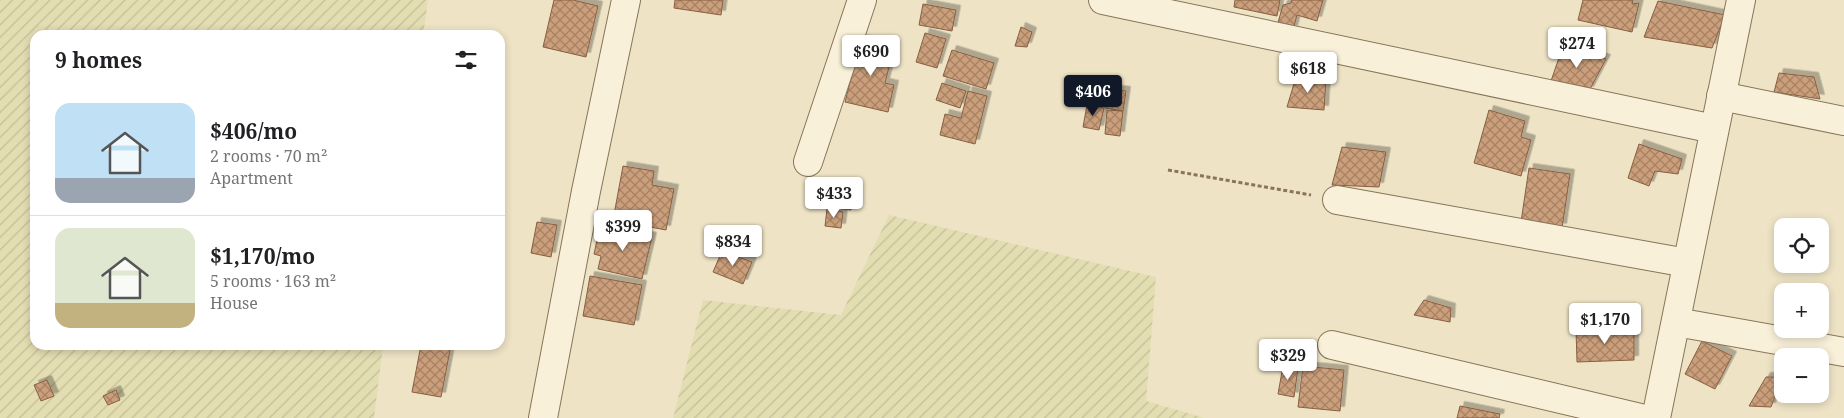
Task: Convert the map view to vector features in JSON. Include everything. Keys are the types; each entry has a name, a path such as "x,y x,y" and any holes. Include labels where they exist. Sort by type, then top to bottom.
{"street":[{"path":"544,418 586,191 626,0"},
{"path":"808,162 862,0"},
{"path":"1103,0 1714,129"},
{"path":"1656,418 1740,0"},
{"path":"1721,96 1844,121"},
{"path":"1337,200 1687,263"},
{"path":"1676,322 1844,352"},
{"path":"1332,345 1641,418"}],"path":[{"path":"1168,170 1337,200"}],"shaded area":[{"path":"0,0 428,0 424,30 30,30 30,350 382,350 374,418 0,418"},
{"path":"889,215 1156,277 1146,401 1205,418 673,418 703,300 841,315"}],"building":[{"path":"554,0 573,0 598,6 586,57 543,47"},
{"path":"675,0 723,0 721,15 674,8"},
{"path":"1235,0 1280,0 1277,16 1234,7"},
{"path":"1292,0 1323,0 1317,21 1297,15 1293,30 1277,26 1283,5 1291,3"},
{"path":"1583,0 1633,0 1632,4 1639,3 1632,32 1578,20"},
{"path":"1658,1 1725,15 1712,48 1644,37"},
{"path":"923,4 956,10 952,31 919,25"},
{"path":"1021,27 1032,32 1027,47 1015,46"},
{"path":"925,33 946,39 937,68 916,62"},
{"path":"861,39 894,47 885,83 894,85 888,112 845,102"},
{"path":"1563,46 1606,59 1589,91 1551,81"},
{"path":"952,50 994,63 986,89 943,76"},
{"path":"1779,73 1814,77 1820,99 1774,92"},
{"path":"1296,77 1326,79 1324,110 1287,107"},
{"path":"942,83 966,91 960,108 936,100"},
{"path":"1109,89 1126,91 1123,111 1105,108"},
{"path":"968,91 987,96 975,144 940,135 945,114 961,118"},
{"path":"1087,105 1104,108 1099,130 1083,127"},
{"path":"1107,110 1123,111 1120,136 1105,134"},
{"path":"1489,110 1525,121 1521,137 1531,140 1521,176 1474,163"},
{"path":"1639,144 1682,159 1678,174 1655,171 1649,186 1628,178"},
{"path":"1342,147 1386,152 1379,187 1332,185"},
{"path":"623,166 654,171 652,185 674,189 666,230 613,220"},
{"path":"1529,168 1570,174 1562,228 1521,222"},
{"path":"827,191 853,194 851,210 825,207"},
{"path":"827,209 843,212 841,228 825,226"},
{"path":"537,222 557,225 551,257 531,253"},
{"path":"600,226 652,237 642,279 598,269 601,256 594,254"},
{"path":"722,251 752,262 743,284 713,272"},
{"path":"590,276 642,285 634,325 583,316"},
{"path":"1424,300 1451,308 1450,322 1414,315"},
{"path":"1634,329 1634,360 1577,362 1576,330"},
{"path":"1702,341 1732,356 1715,389 1685,374"},
{"path":"420,350 450,350 441,397 412,392"},
{"path":"1283,366 1298,368 1294,397 1278,394"},
{"path":"1303,366 1344,370 1340,411 1298,407"},
{"path":"1766,377 1774,377 1774,399 1771,407 1749,406"},
{"path":"47,380 54,396 41,401 34,385"},
{"path":"116,390 120,400 108,405 103,396"},
{"path":"1460,406 1500,414 1499,418 1457,418"}]}
